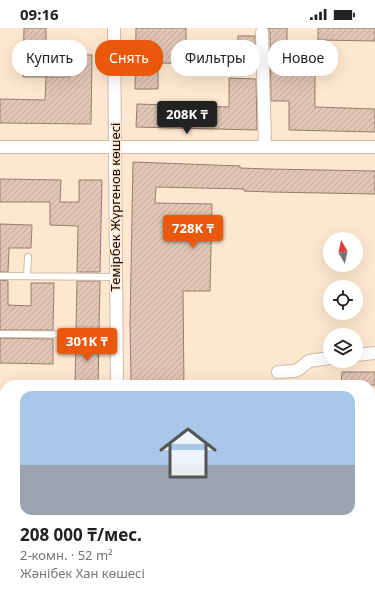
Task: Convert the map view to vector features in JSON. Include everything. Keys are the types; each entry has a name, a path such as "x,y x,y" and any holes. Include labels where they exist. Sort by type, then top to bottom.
{"street":[{"name":"Темірбек Жүргенов көшесі","path":"114,28 117,380"},
{"path":"262,32 265,147"},
{"path":"0,147 375,147"},
{"path":"363,354 375,353"},
{"path":"278,372 295,371 309,361 323,359"}],"lane":[{"path":"28,257 28,276"},
{"path":"0,276 116,278"},
{"path":"0,334 116,335"}],"building":[{"path":"24,28 46,28 46,40 24,40"},
{"path":"136,28 186,28 186,40 171,40 171,63 163,63 163,40 136,40"},
{"path":"268,28 287,28 287,40 270,40 270,32"},
{"path":"318,28 375,28 375,41 318,40"},
{"path":"238,36 255,36 255,40 238,40"},
{"path":"87,55 92,55 91,124 0,123 0,99 45,100 46,77 87,76"},
{"path":"23,76 46,76 46,77"},
{"path":"135,76 158,76 158,89 135,89"},
{"path":"271,76 315,76 315,107 375,109 375,132 289,130 289,101 271,101"},
{"path":"229,78 256,79 257,130 136,127 137,104 229,107"},
{"path":"133,162 240,166 240,168 375,171 375,194 270,192 244,191 244,189 156,187 155,203 212,204 210,291 183,291 184,380 131,380 130,324"},
{"path":"0,179 61,180 60,202 79,202 79,180 102,180 100,272 77,272 78,226 50,225 50,202 0,202"},
{"path":"0,224 32,225 31,248 9,248 8,272 0,272"},
{"path":"0,280 8,281 8,305 31,306 31,283 54,283 53,330 0,330"},
{"path":"77,281 100,281 99,330 76,330"},
{"path":"0,338 53,339 53,364 0,363"},
{"path":"76,339 99,339 98,380 75,380"},
{"path":"342,372 375,372 375,380 341,380"}]}
